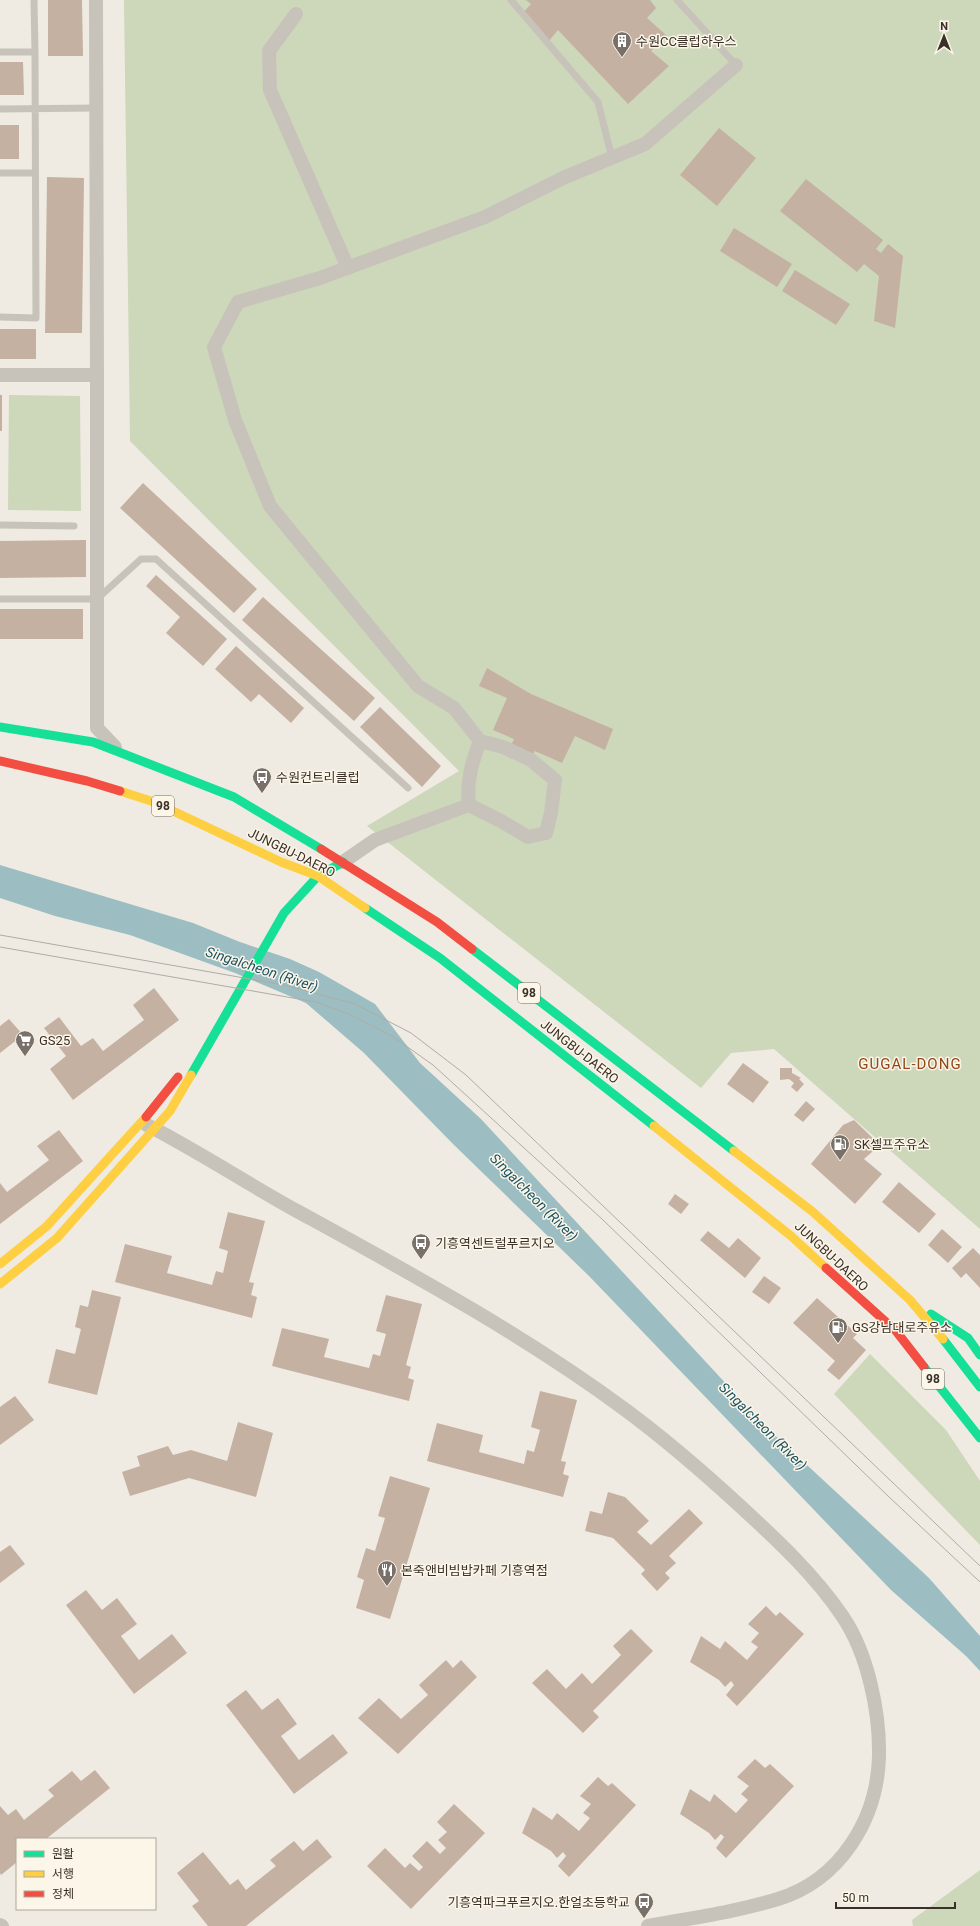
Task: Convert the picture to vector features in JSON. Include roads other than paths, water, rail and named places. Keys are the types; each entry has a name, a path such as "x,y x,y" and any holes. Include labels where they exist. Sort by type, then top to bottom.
{"main road":[{"name":"JUNGBU-DAERO","path":"0,727 93,742 234,797 342,862 437,922 800,1202 910,1300 959,1358 980,1387"},
{"name":"JUNGBU-DAERO","path":"0,761 87,781 154,802 281,862 318,876 440,958 634,1109 791,1236 884,1322 896,1331 980,1438"},
{"path":"0,1284 57,1238 170,1111 284,913 318,876 342,862"},
{"path":"0,1264 47,1226 141,1122 221,1022"},
{"path":"910,1300 968,1338 980,1349"},
{"path":"968,1338 980,1355"}],"street":[{"path":"96,0 97,728 121,753"},
{"path":"296,14 269,51 270,90 348,268"},
{"path":"470,804 528,837 546,833 551,813 556,780 531,760 503,747 480,742 454,708 418,686 270,506 235,420 214,347 238,302 320,278 485,217 563,178 645,144 736,65"},
{"path":"0,375 97,375"},
{"path":"59,737 97,728"},
{"path":"470,804 468,791 472,763 480,742"},
{"path":"342,862 375,840 470,804"},
{"path":"141,1122 484,1316 627,1411 704,1473 762,1526 809,1573 844,1619 860,1652 872,1688 879,1743 879,1768 873,1800 864,1825 850,1847 828,1872 809,1886 780,1899 648,1926"}],"lane":[{"path":"0,317 36,318 34,0"},
{"path":"511,0 598,102 612,158"},
{"path":"677,0 736,65"},
{"path":"0,52 35,52"},
{"path":"0,109 96,108"},
{"path":"0,173 35,173"},
{"path":"0,525 74,526"},
{"path":"0,599 97,599 141,559 156,559 408,788"}],"water":[{"name":"Singalcheon (River)","path":"0,865 193,923 240,942 290,959 319,972 375,1004 420,1063 481,1119 767,1428 929,1578 980,1636 980,1671 966,1656 891,1590 589,1276 454,1145 364,1053 306,1003 235,973 130,935 55,916 0,898"}],"tram line":[{"path":"0,935 284,985 355,1004 411,1033 466,1075 980,1566"},
{"path":"0,947 316,1002 349,1014 392,1036 433,1065 602,1219 888,1496 980,1582"}],"place":[{"name":"수원CC클럽하우스","path":"622,58"},
{"name":"수원컨트리클럽","path":"262,794"},
{"name":"GS25","path":"25,1057"},
{"name":"SK셀프주유소","path":"840,1161"},
{"name":"기흥역센트럴푸르지오","path":"421,1260"},
{"name":"GS강남대로주유소","path":"838,1344"},
{"name":"본죽앤비빔밥카페 기흥역점","path":"387,1587"},
{"name":"기흥역파크푸르지오.한얼초등학교","path":"644,1919"}],"district":[{"name":"GUGAL-DONG","path":"910,1064"}]}
